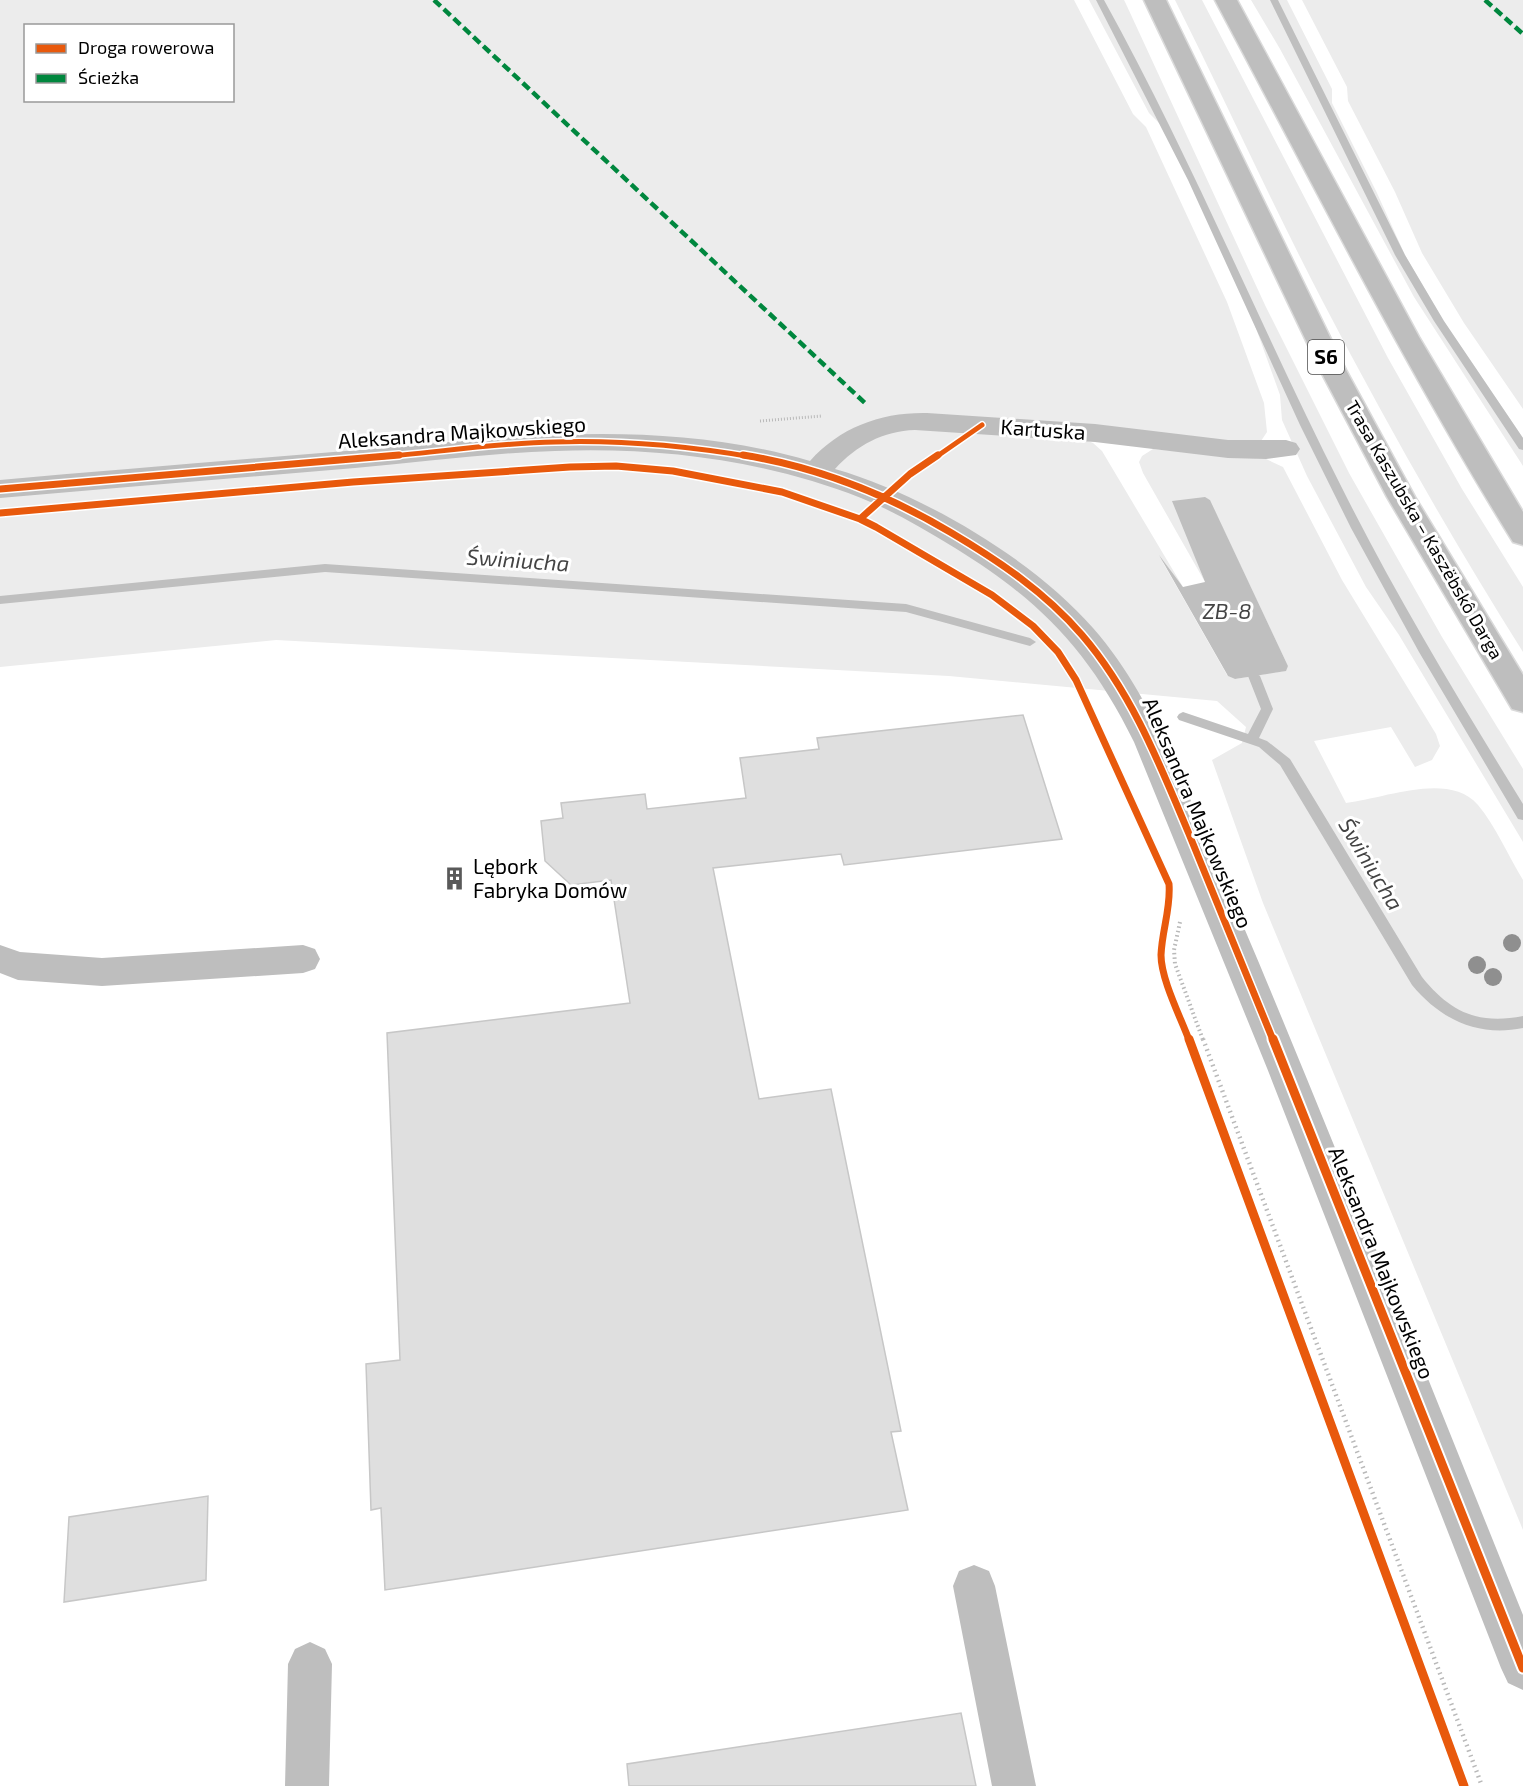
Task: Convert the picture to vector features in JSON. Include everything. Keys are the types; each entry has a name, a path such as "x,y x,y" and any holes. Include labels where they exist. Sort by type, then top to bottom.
{"main road":[{"name":"Trasa Kaszubska – Kaszëbskô Darga","path":"1155,0 1332,370 1401,497 1523,702"},
{"path":"1226,0 1420,362 1491,485 1523,535"},
{"name":"Kartuska","path":"816,473 824,462 860,436 881,426 916,422 1137,437 1239,451 1286,449"},
{"name":"Aleksandra Majkowskiego","path":"0,489 442,450 612,441 719,450 816,473 873,492 956,536 1002,564 1060,610 1099,654 1131,700 1212,890 1523,1668"},
{"path":"0,959 18,966 102,972 303,959"},
{"path":"974,1586 1014,1786"},
{"path":"307,1786 310,1664"}],"path":[{"path":"754,422 834,417 860,436"},
{"path":"1212,890 1186,893 1174,950 1175,964 1482,1786"}],"shaded area":[{"path":"0,0 1074,0 1133,114 1146,127 1227,302 1264,403 1267,432 1261,441 1083,439 1093,443 1102,451 1183,587 1162,561 1227,675 1235,679 1284,671 1288,666 1209,499 1174,502 1205,582 1139,462 1142,456 1153,449 1266,459 1283,467 1342,580 1436,734 1440,746 1432,760 1415,767 1391,727 1314,741 1346,803 1433,788 1465,795 1484,813 1523,880 1523,1530 1263,903 1212,760 1242,743 1246,727 1217,701 949,676 276,640 0,667"},
{"path":"1089,0 1124,0 1265,305 1349,473 1442,637 1523,769 1523,842 1399,635 1366,587 1307,476 1282,420 1280,395 1245,298 1164,128 1149,113"},
{"path":"1175,0 1202,0 1388,358 1462,489 1523,587 1523,652 1444,523 1346,347"},
{"path":"1251,0 1287,0 1332,89 1332,103 1405,255 1444,322 1523,438 1523,466 1414,297 1280,49"},
{"path":"1302,0 1523,0 1523,409 1464,323 1422,253 1395,192 1348,101 1347,87"}],"water":[{"name":"ZB-8","path":"1205,497 1210,500 1288,666 1286,671 1235,679 1228,676 1159,555 1183,587 1205,582 1172,501"}],"building":[{"path":"1023,715 1062,839 844,865 841,854 713,868 759,1099 831,1089 901,1431 891,1432 908,1510 385,1590 381,1508 371,1510 366,1364 400,1360 387,1033 630,1003 611,880 571,885 545,861 541,821 563,818 561,803 645,794 647,809 746,798 740,758 819,749 817,738"},
{"path":"208,1496 206,1580 64,1602 69,1517"},
{"path":"961,1713 976,1786 629,1786 627,1764"}],"waterway":[{"path":"1100,0 1193,180 1356,528 1425,652 1523,815"},
{"path":"1274,0 1400,255 1439,321 1523,446"},
{"name":"Świniucha","path":"0,600 325,568 906,608 1030,642"},
{"path":"1252,740 1267,709 1254,676"},
{"name":"Świniucha","path":"1183,717 1263,744 1285,762 1417,981 1438,1003 1463,1019 1477,1023 1507,1025 1523,1022"}],"marked path":[{"path":"434,0 866,404"},
{"path":"1485,0 1523,34"}],"cycle path":[{"path":"860,519 910,474 982,425"},
{"path":"0,489 553,442 675,446 756,457 795,466 873,492 941,527 1026,582 1060,611 1083,635 1120,687 1150,742 1285,1068 1523,1668"},
{"path":"0,513 353,482 570,467 616,466 673,471 782,492 860,519 992,595 1033,626 1058,652 1076,680 1169,884 1169,904 1161,955 1162,966 1464,1786"}],"place":[{"name":"Lębork Fabryka Domów","path":"455,879"}]}
